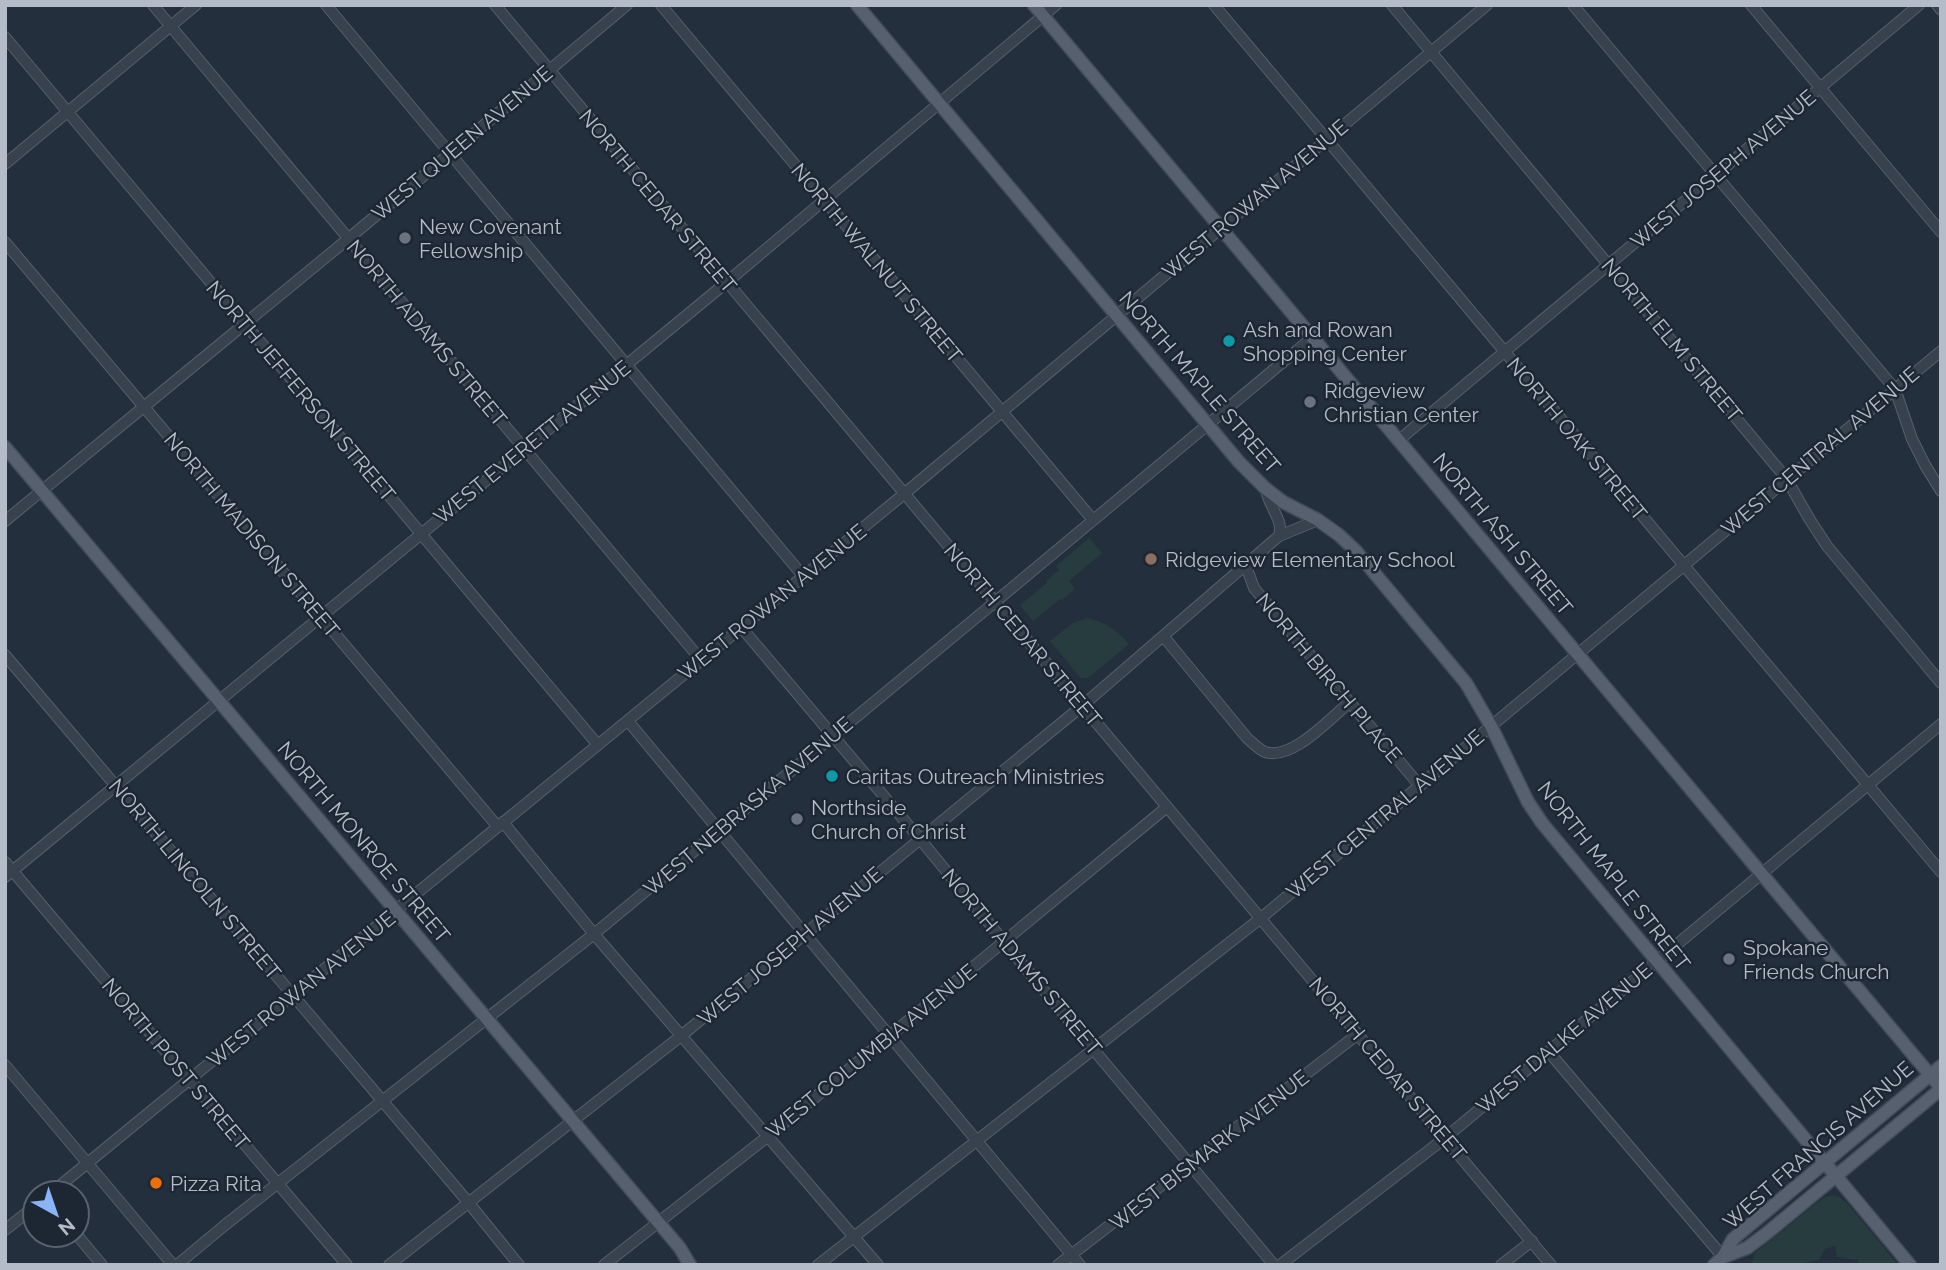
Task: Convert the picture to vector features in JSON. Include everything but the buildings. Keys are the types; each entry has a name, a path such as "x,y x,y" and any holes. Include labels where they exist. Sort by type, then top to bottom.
{"main road":[{"name":"NORTH MAPLE STREET","path":"857,5 1239,462 1283,502 1318,520 1348,543 1373,571 1466,683 1491,726 1528,802 1542,823 1910,1265"},
{"name":"NORTH ASH STREET","path":"1034,5 1941,1089"},
{"name":"NORTH MONROE STREET","path":"5,447 573,1119 680,1248 690,1265"},
{"name":"WEST FRANCIS AVENUE","path":"1718,1261 1733,1239 1941,1066"},
{"name":"WEST FRANCIS AVENUE","path":"1718,1261 1747,1248 1836,1178 1941,1089"}],"street":[{"name":"NORTH ADAMS STREET","path":"153,5 701,660"},
{"path":"5,164 196,5"},
{"path":"326,5 803,576"},
{"name":"NORTH CEDAR STREET","path":"495,5 1551,1265"},
{"name":"WEST QUEEN AVENUE","path":"5,520 348,239 627,5"},
{"name":"NORTH WALNUT STREET","path":"661,5 1093,520"},
{"name":"WEST EVERETT AVENUE","path":"8,870 220,701 727,282 1056,5"},
{"name":"NORTH OAK STREET","path":"1214,5 1941,872"},
{"name":"NORTH ELM STREET","path":"1392,5 1786,478 1827,546 1941,683"},
{"name":"WEST ROWAN AVENUE","path":"68,1179 904,494 1487,5"},
{"path":"1573,5 1895,389 1912,439 1941,491"},
{"path":"1751,5 1941,232"},
{"name":"WEST JOSEPH AVENUE","path":"1399,440 1919,5"},
{"path":"1937,5 1941,10"},
{"name":"NORTH JEFFERSON STREET","path":"5,37 598,745"},
{"name":"NORTH MADISON STREET","path":"5,243 321,617 878,1265"},
{"name":"WEST NEBRASKA AVENUE","path":"175,1265 594,933 1313,337"},
{"name":"WEST CENTRAL AVENUE","path":"818,1265 1261,918 1941,351"},
{"path":"1265,488 1272,508 1280,520 1279,536"},
{"name":"WEST JOSEPH AVENUE","path":"389,1265 681,1036 1082,706 1279,536 1318,520"},
{"name":"NORTH BIRCH PLACE","path":"1246,566 1254,588 1420,786"},
{"name":"NORTH ADAMS STREET","path":"741,627 1277,1265"},
{"path":"1164,637 1247,738 1259,749 1267,752 1286,752 1298,745 1349,703"},
{"name":"NORTH LINCOLN STREET","path":"5,655 519,1265"},
{"path":"628,721 1080,1265"},
{"name":"WEST DALKE AVENUE","path":"1277,1265 1445,1138 1941,724"},
{"name":"WEST COLUMBIA AVENUE","path":"604,1265 767,1137 1167,807"},
{"name":"NORTH POST STREET","path":"8,870 347,1265"},
{"name":"WEST BISMARK AVENUE","path":"1059,1265 1358,1034"},
{"path":"1549,1052 1718,1261"},
{"path":"5,1065 175,1265"},
{"path":"5,1230 21,1217"},
{"path":"1501,1265 1532,1241"},
{"path":"89,1249 102,1265"}],"green space":[{"path":"1089,538 1102,553 1069,581 1075,589 1033,621 1020,605 1047,583 1059,570 1056,566"},
{"path":"1087,618 1110,627 1129,644 1088,678 1081,678 1050,641 1073,623"},
{"path":"1832,1195 1848,1204 1898,1265 1859,1265 1858,1260 1837,1257 1835,1246 1825,1249 1819,1260 1804,1265 1751,1265 1755,1253 1823,1198"}],"place":[{"name":"New Covenant Fellowship","path":"405,238"},
{"name":"Ash and Rowan Shopping Center","path":"1229,341"},
{"name":"Ridgeview Christian Center","path":"1310,402"},
{"name":"Ridgeview Elementary School","path":"1151,559"},
{"name":"Caritas Outreach Ministries","path":"832,776"},
{"name":"Northside Church of Christ","path":"797,819"},
{"name":"Spokane Friends Church","path":"1729,959"},
{"name":"Pizza Rita","path":"156,1183"}]}
